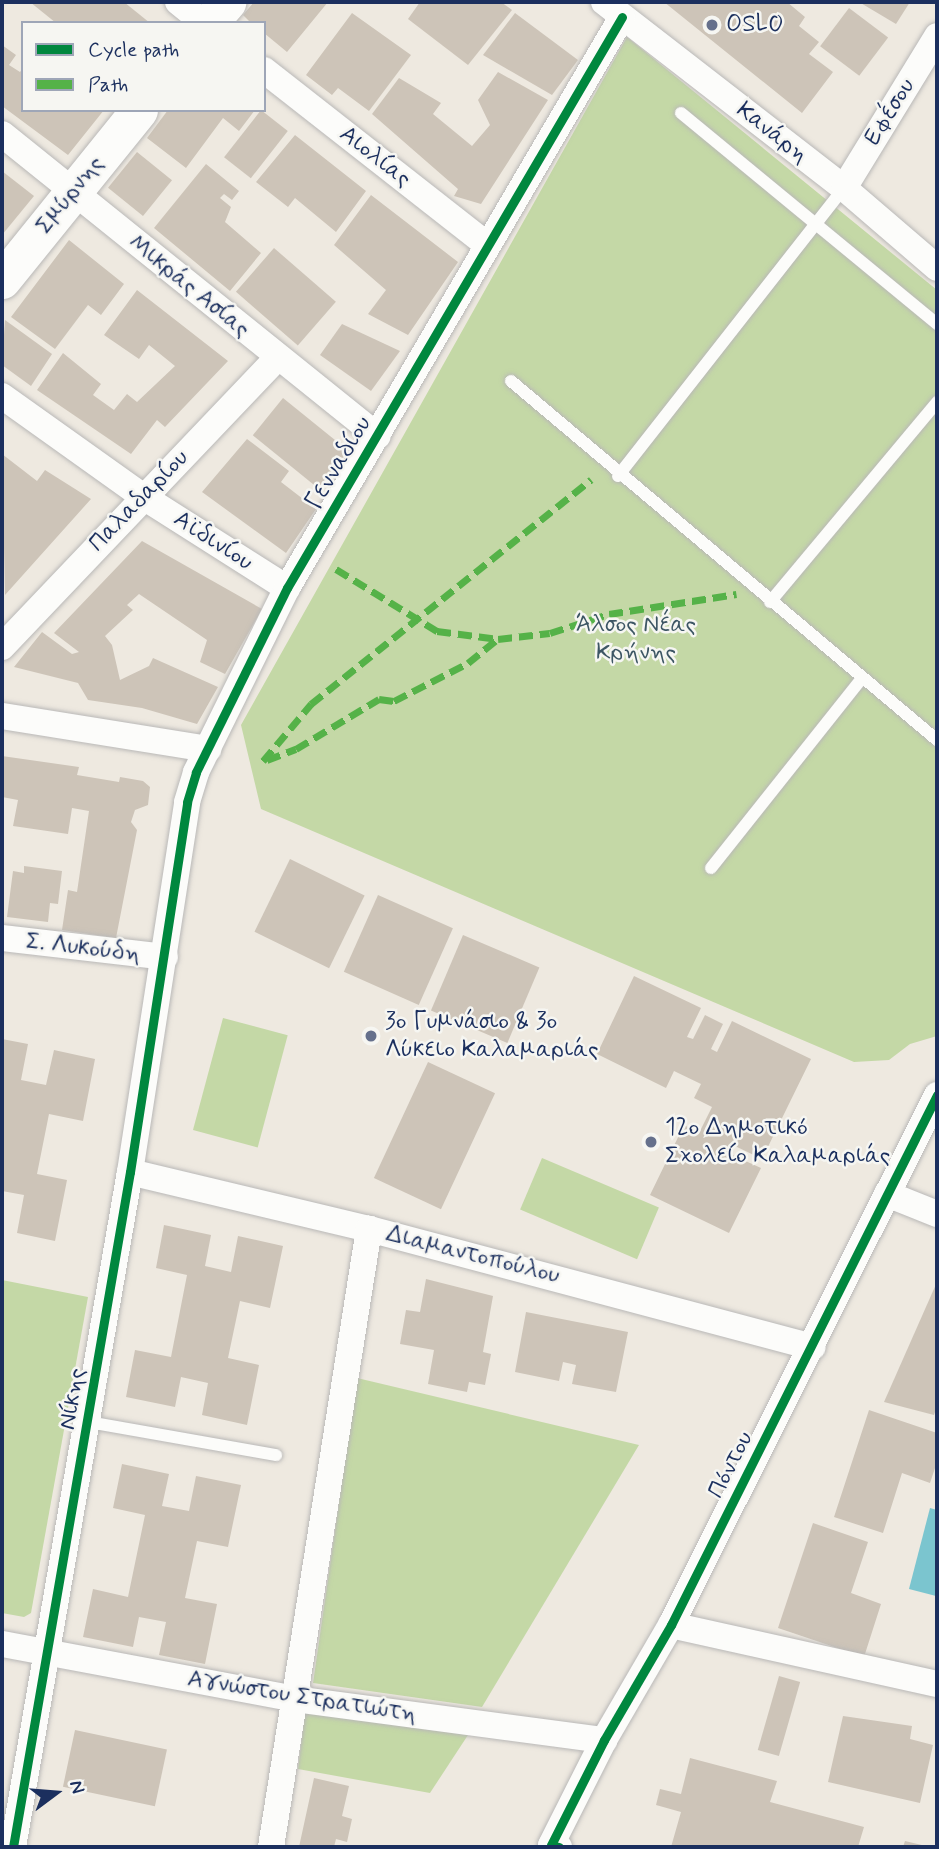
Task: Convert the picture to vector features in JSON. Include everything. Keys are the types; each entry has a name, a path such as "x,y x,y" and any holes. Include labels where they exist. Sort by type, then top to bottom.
{"main road":[{"path":"209,21 227,2"},
{"name":"Σμύρνης","path":"2,280 137,112"}],"street":[{"path":"178,2 204,21"},
{"name":"Κανάρη","path":"613,10 844,188 937,268"},
{"name":"Γενναδίου","path":"165,957 187,802 208,749 287,589 378,436 613,10"},
{"name":"Εφέσου","path":"844,188 937,36"},
{"name":"Αιολίας","path":"266,72 486,244"},
{"name":"Μικράς Ασίας","path":"2,134 277,358 378,436"},
{"name":"Παλαδαρίου","path":"2,647 142,496 277,358"},
{"name":"Αϊδινίου","path":"2,396 142,496 287,589"},
{"path":"2,716 208,749"},
{"name":"Σ. Λυκούδη","path":"2,938 165,957"},
{"name":"Νίκης","path":"13,1847 50,1653 165,957"},
{"name":"Πόντου","path":"553,1847 604,1740 671,1625 813,1347 937,1095"},
{"name":"Διαμαντοπούλου","path":"130,1172 369,1228 813,1347"},
{"path":"887,1194 937,1214"},
{"path":"271,1847 369,1228"},
{"path":"671,1625 937,1684"},
{"name":"Αγνώστου Στρατιώτη","path":"2,1644 295,1699 604,1740"}],"lane":[{"path":"681,113 937,324"},
{"path":"618,476 844,188"},
{"path":"511,381 618,476 937,740"},
{"path":"770,602 937,402"},
{"path":"711,868 862,678"},
{"path":"88,1422 276,1455"}],"green space":[{"name":"Άλσος Νέας Κρήνης","path":"627,37 937,290 937,1036 910,1044 889,1060 854,1062 261,809 241,725"},
{"path":"223,1018 288,1035 258,1147 193,1130"},
{"path":"542,1158 659,1208 637,1259 520,1210"},
{"path":"2,1280 88,1297 31,1613 24,1617 2,1613"},
{"path":"357,1378 639,1445 482,1707 313,1683"},
{"path":"305,1712 468,1735 430,1793 298,1769"}],"water":[{"path":"930,1508 937,1510 936,1596 909,1589"}],"building":[{"path":"30,2 124,2 148,21 54,21"},
{"path":"254,2 328,2 287,52 266,35 266,21 249,21 243,15"},
{"path":"420,2 501,2 512,10 468,65 408,19"},
{"path":"664,2 787,2 805,17 799,26 819,42 809,54 833,72 802,113"},
{"path":"859,2 910,2 896,24"},
{"path":"849,8 888,37 859,76 820,46"},
{"path":"352,13 411,55 369,111 338,88 332,95 306,75"},
{"path":"515,13 578,60 552,95 483,55"},
{"path":"2,45 16,55 9,65 21,71 21,112 102,112 68,155 2,106"},
{"path":"498,72 548,100 481,204 454,196 458,189 372,114 399,78 441,103 433,114 472,146 490,125 478,100"},
{"path":"166,112 253,112 239,131 223,118 186,168 147,138"},
{"path":"259,112 264,112 288,131 251,178 224,157"},
{"path":"295,135 366,191 336,232 295,198 288,207 256,182"},
{"path":"137,152 172,180 143,216 108,188"},
{"path":"206,164 239,191 232,200 224,194 220,198 231,207 225,222 261,253 230,291 154,228"},
{"path":"2,171 34,196 2,235"},
{"path":"371,195 458,262 408,335 368,314 386,290 334,245"},
{"path":"69,240 124,284 101,315 88,305 55,349 11,317"},
{"path":"274,248 336,302 298,346 236,292"},
{"path":"137,290 228,361 165,427 157,420 131,454 37,390 63,353 101,384 93,395 114,410 127,394 137,402 175,366 149,345 139,359 104,335"},
{"path":"5,320 52,354 31,386 2,365"},
{"path":"342,324 400,351 371,391 320,355"},
{"path":"283,398 348,451 318,488 253,435"},
{"path":"247,439 289,471 281,482 316,509 286,553 202,492"},
{"path":"2,454 37,481 45,470 91,499 5,595"},
{"path":"142,541 262,609 225,674 200,662 207,640 139,594 127,605 133,610 105,636 112,645 120,680 149,666 153,658 218,687 197,724 142,708 88,700 78,683 14,667 42,632 72,654 79,652 54,633"},
{"path":"2,756 79,767 77,775 119,782 120,777 143,781 150,787 148,805 135,810 131,822 137,830 116,938 62,930 68,890 77,892 89,811 72,808 68,834 13,826 18,800 2,797"},
{"path":"290,859 365,895 329,968 254,932"},
{"path":"24,866 62,871 58,904 50,903 48,922 7,917 13,871 24,873"},
{"path":"378,895 453,928 419,1005 344,972"},
{"path":"463,935 539,967 507,1043 431,1010"},
{"path":"634,976 701,1008 687,1037 693,1039 705,1015 723,1024 711,1049 717,1052 732,1021 811,1059 762,1159 735,1146 730,1154 761,1168 729,1233 650,1195 684,1125 699,1133 712,1107 694,1098 701,1084 674,1071 666,1088 597,1054"},
{"path":"2,1039 28,1044 21,1080 46,1085 54,1050 95,1059 83,1121 49,1114 37,1174 67,1180 55,1241 17,1233 24,1195 2,1191"},
{"path":"428,1062 495,1093 441,1209 374,1178"},
{"path":"164,1225 211,1235 205,1266 231,1272 238,1236 283,1246 270,1308 240,1301 228,1358 259,1365 247,1425 202,1415 208,1383 181,1377 175,1407 126,1397 135,1350 171,1357 187,1275 156,1268"},
{"path":"426,1279 493,1296 483,1352 491,1354 485,1385 469,1382 467,1392 428,1384 434,1350 400,1344 406,1310 420,1312"},
{"path":"937,1282 937,1406 934,1415 884,1402"},
{"path":"526,1312 628,1332 616,1392 572,1384 576,1365 563,1362 559,1381 515,1372"},
{"path":"869,1410 937,1433 937,1462 930,1483 902,1473 883,1533 834,1517"},
{"path":"122,1464 169,1474 162,1506 189,1511 196,1476 241,1485 228,1547 197,1541 185,1598 217,1604 205,1664 159,1655 166,1622 139,1617 133,1647 83,1637 93,1589 128,1597 145,1515 113,1508"},
{"path":"813,1523 868,1542 851,1593 881,1604 864,1657 778,1628"},
{"path":"779,1676 800,1682 779,1756 758,1750"},
{"path":"843,1716 912,1726 910,1739 933,1745 920,1803 828,1782"},
{"path":"75,1730 167,1750 155,1806 63,1787"},
{"path":"690,1758 777,1781 770,1802 864,1827 858,1847 671,1847 681,1812 656,1805 660,1789 681,1794"},
{"path":"314,1778 349,1786 342,1816 352,1819 347,1842 336,1839 334,1847 299,1847"},
{"path":"905,1841 926,1846 926,1847 903,1847"}],"marked path":[{"path":"263,761 311,704 591,480"},
{"path":"336,569 437,631 498,639 550,633 609,614 736,594"},
{"path":"267,760 296,749 379,699 394,701 468,663 498,639"}],"cycle path":[{"path":"13,1847 130,1172 187,802 196,772 287,588 622,17"},
{"path":"559,1847 551,1845 604,1740 671,1625 937,1095"}],"place":[{"name":"OSLO","path":"712,25"},
{"name":"3ο Γυμνάσιο & 3ο Λύκειο Καλαμαριάς","path":"371,1036"},
{"name":"12ο Δημοτικό Σχολείο Καλαμαριάς","path":"651,1142"}]}
